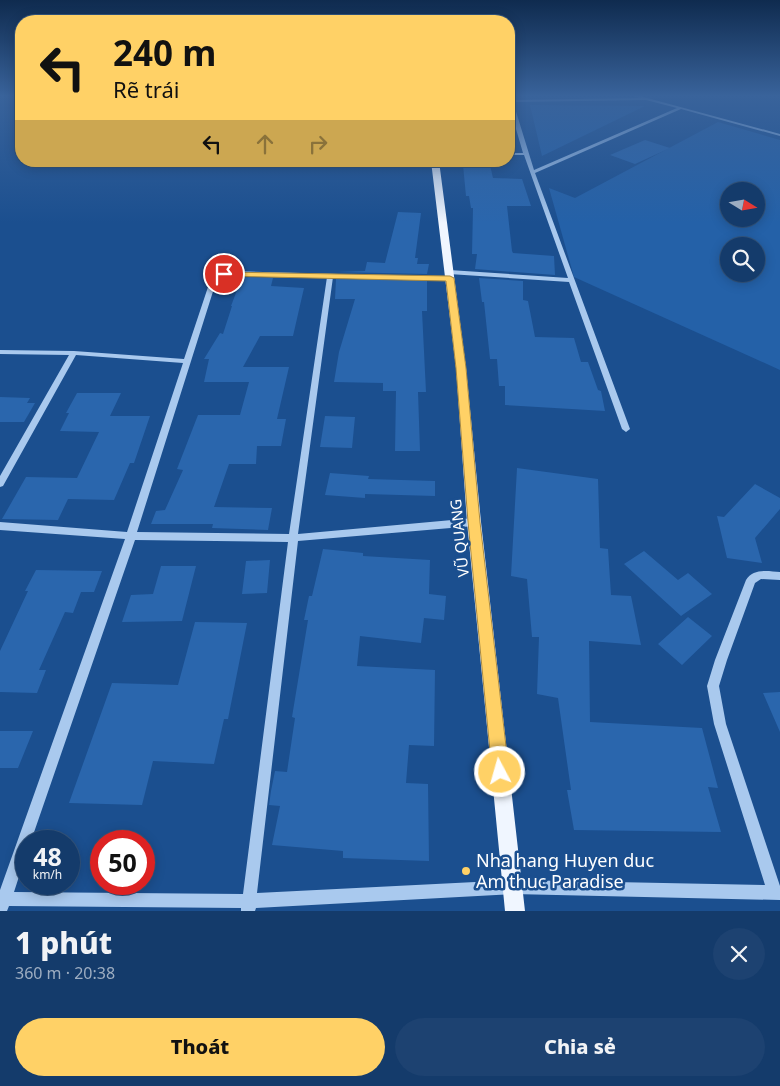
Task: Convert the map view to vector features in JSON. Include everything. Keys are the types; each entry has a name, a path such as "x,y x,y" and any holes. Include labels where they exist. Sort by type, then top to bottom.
{"main road":[{"name":"VŨ QUANG","path":"436,167 461,368 474,522 515,911"}],"street":[{"path":"522,139 626,428"},
{"path":"533,172 610,139"},
{"path":"515,154 526,154"},
{"path":"572,280 449,275 330,276 230,274 219,276 213,281 131,536 1,903 248,906 513,887 778,893 720,724 713,686 751,580 760,575 780,576"},
{"path":"248,906 293,538 330,276"},
{"path":"0,352 74,353 187,362"},
{"path":"0,484 74,353"},
{"path":"0,526 131,536 293,538 474,522"}],"shaded area":[{"path":"538,139 578,139 542,156"},
{"path":"687,139 780,140 780,370 574,277 549,188 575,198"}],"building":[{"path":"645,140 670,148 635,164 610,155"},
{"path":"463,167 490,167 493,178 522,179 531,206 507,206 512,251 513,253 554,256 555,275 475,269 477,254 472,254 473,208 471,208 469,196 466,196"},
{"path":"398,212 421,213 415,258 418,258 417,264 429,264 427,274 337,272 365,271 367,262 385,263"},
{"path":"242,277 273,278 271,286 304,288 293,336 260,336 243,367 289,367 277,419 286,419 281,446 257,446 256,464 229,464 214,507 272,508 268,530 212,528 213,524 151,524 156,511 165,510 183,470 177,469 198,415 240,415 249,382 204,382 209,359 204,359 220,333 223,334"},
{"path":"479,278 523,281 523,300 528,301 535,337 574,338 581,362 588,362 598,390 601,391 605,411 505,405 505,386 499,386 497,359 490,359 484,302 482,302"},
{"path":"336,279 427,281 427,311 422,311 426,392 418,392 420,451 395,451 396,391 383,391 383,383 334,382 339,352 355,299 335,299"},
{"path":"77,393 121,393 110,416 150,416 134,463 130,463 114,500 68,499 58,520 2,519 26,477 77,478 99,432 60,431 69,413 66,413"},
{"path":"0,397 30,398 27,403 35,403 24,422 0,422"},
{"path":"325,416 355,417 352,448 320,447"},
{"path":"517,468 598,479 600,548 608,549 611,595 631,596 641,645 589,641 590,722 702,728 718,788 708,787 721,832 574,830 567,790 571,790 558,698 537,694 539,637 532,637 527,579 511,576"},
{"path":"330,473 369,476 368,479 435,481 435,496 365,494 365,498 325,495"},
{"path":"755,484 780,498 780,509 755,538 762,563 727,558 717,516 724,517"},
{"path":"323,549 363,553 363,556 430,560 429,594 446,596 444,620 424,618 421,643 360,636 357,666 435,670 434,746 409,745 406,783 428,784 429,861 343,858 343,851 272,845 280,806 269,805 271,791 275,771 287,772 295,718 292,717 308,620 304,620 309,596 312,596"},
{"path":"644,551 678,580 688,573 712,594 681,616 624,564"},
{"path":"270,560 267,593 242,594 246,561"},
{"path":"161,566 196,566 182,621 122,622 131,595 153,594"},
{"path":"36,570 102,571 94,592 81,592 73,613 65,612 39,670 46,670 37,693 0,692 0,651 28,591 25,591"},
{"path":"688,617 712,636 682,665 658,644"},
{"path":"195,622 247,623 228,719 224,719 214,764 153,761 142,805 69,803 112,683 178,685"},
{"path":"780,692 780,732 763,693"},
{"path":"0,731 33,731 18,768 0,768"}],"place":[{"name":"Nha hang Huyen duc Am thuc Paradise","path":"466,871"}],"route":[{"path":"224,274 450,278 461,368 474,522 500,772"}]}
